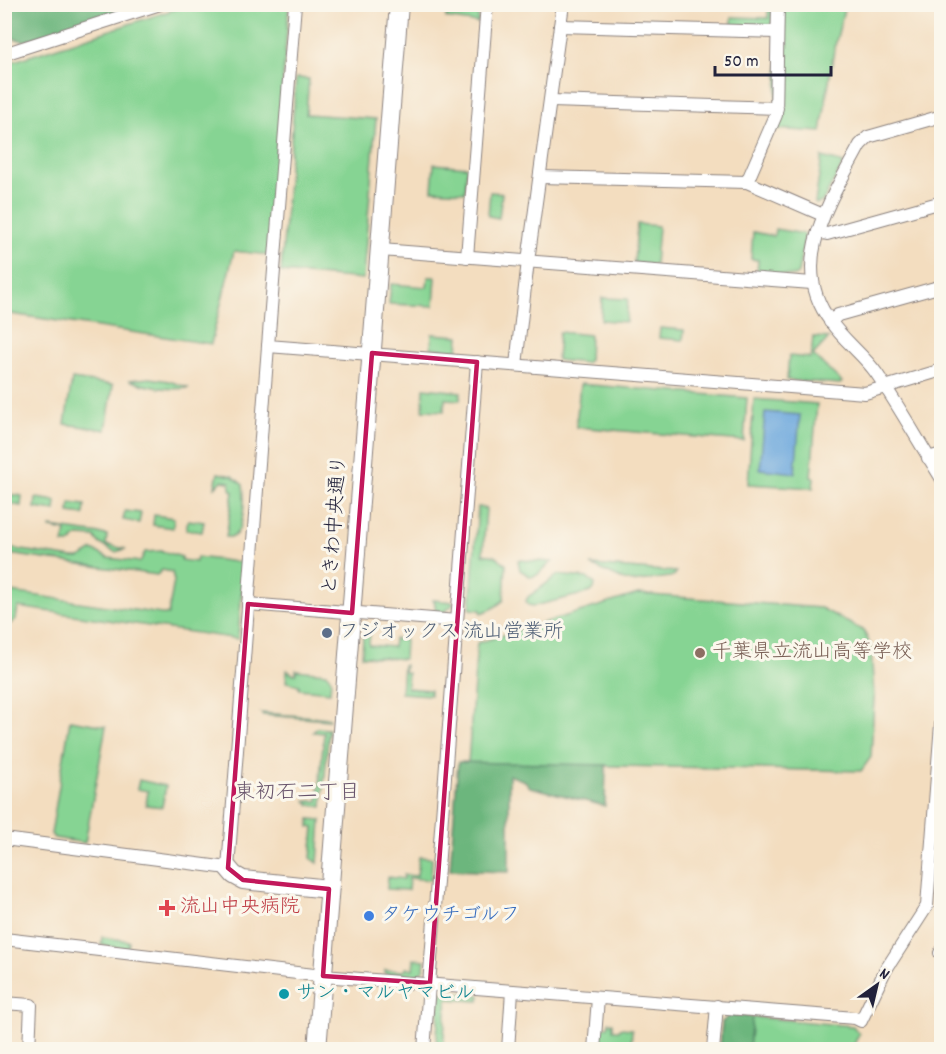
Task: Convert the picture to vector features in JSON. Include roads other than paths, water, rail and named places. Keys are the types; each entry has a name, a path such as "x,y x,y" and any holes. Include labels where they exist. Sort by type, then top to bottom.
{"street":[{"path":"4,54 160,4"},
{"path":"228,868 295,4"},
{"name":"ときわ中央通り","path":"317,1050 399,4"},
{"path":"467,257 487,4"},
{"path":"516,365 563,4"},
{"path":"747,182 776,115 778,4"},
{"path":"560,26 777,32"},
{"path":"550,101 777,108"},
{"path":"942,116 868,136 860,145 823,215 811,266 814,294 830,322 876,372 942,479"},
{"path":"540,177 747,182 823,215"},
{"path":"818,232 827,234 942,202"},
{"path":"381,250 812,283"},
{"path":"830,322 838,315 942,286"},
{"path":"268,346 865,393 942,370"},
{"path":"424,1050 477,362"},
{"path":"928,458 942,454"},
{"path":"248,604 457,621"},
{"path":"4,939 323,976 717,1006 855,1018 861,1021 885,971 927,906 942,711"},
{"path":"4,839 228,868 243,880 330,889"},
{"path":"508,1050 512,991"},
{"path":"594,1050 598,998"},
{"path":"4,1002 31,1005 29,1050"},
{"path":"713,1050 717,1006"}],"water":[{"path":"765,412 800,415 795,473 760,469"}],"place":[{"name":"フジオックス 流山営業所","path":"327,633"},
{"name":"千葉県立流山高等学校","path":"700,653"},
{"name":"流山中央病院","path":"167,908"},
{"name":"タケウチゴルフ","path":"369,916"},
{"name":"サン・マルヤマビル","path":"284,994"}],"district":[{"name":"東初石二丁目","path":"297,794"}]}
